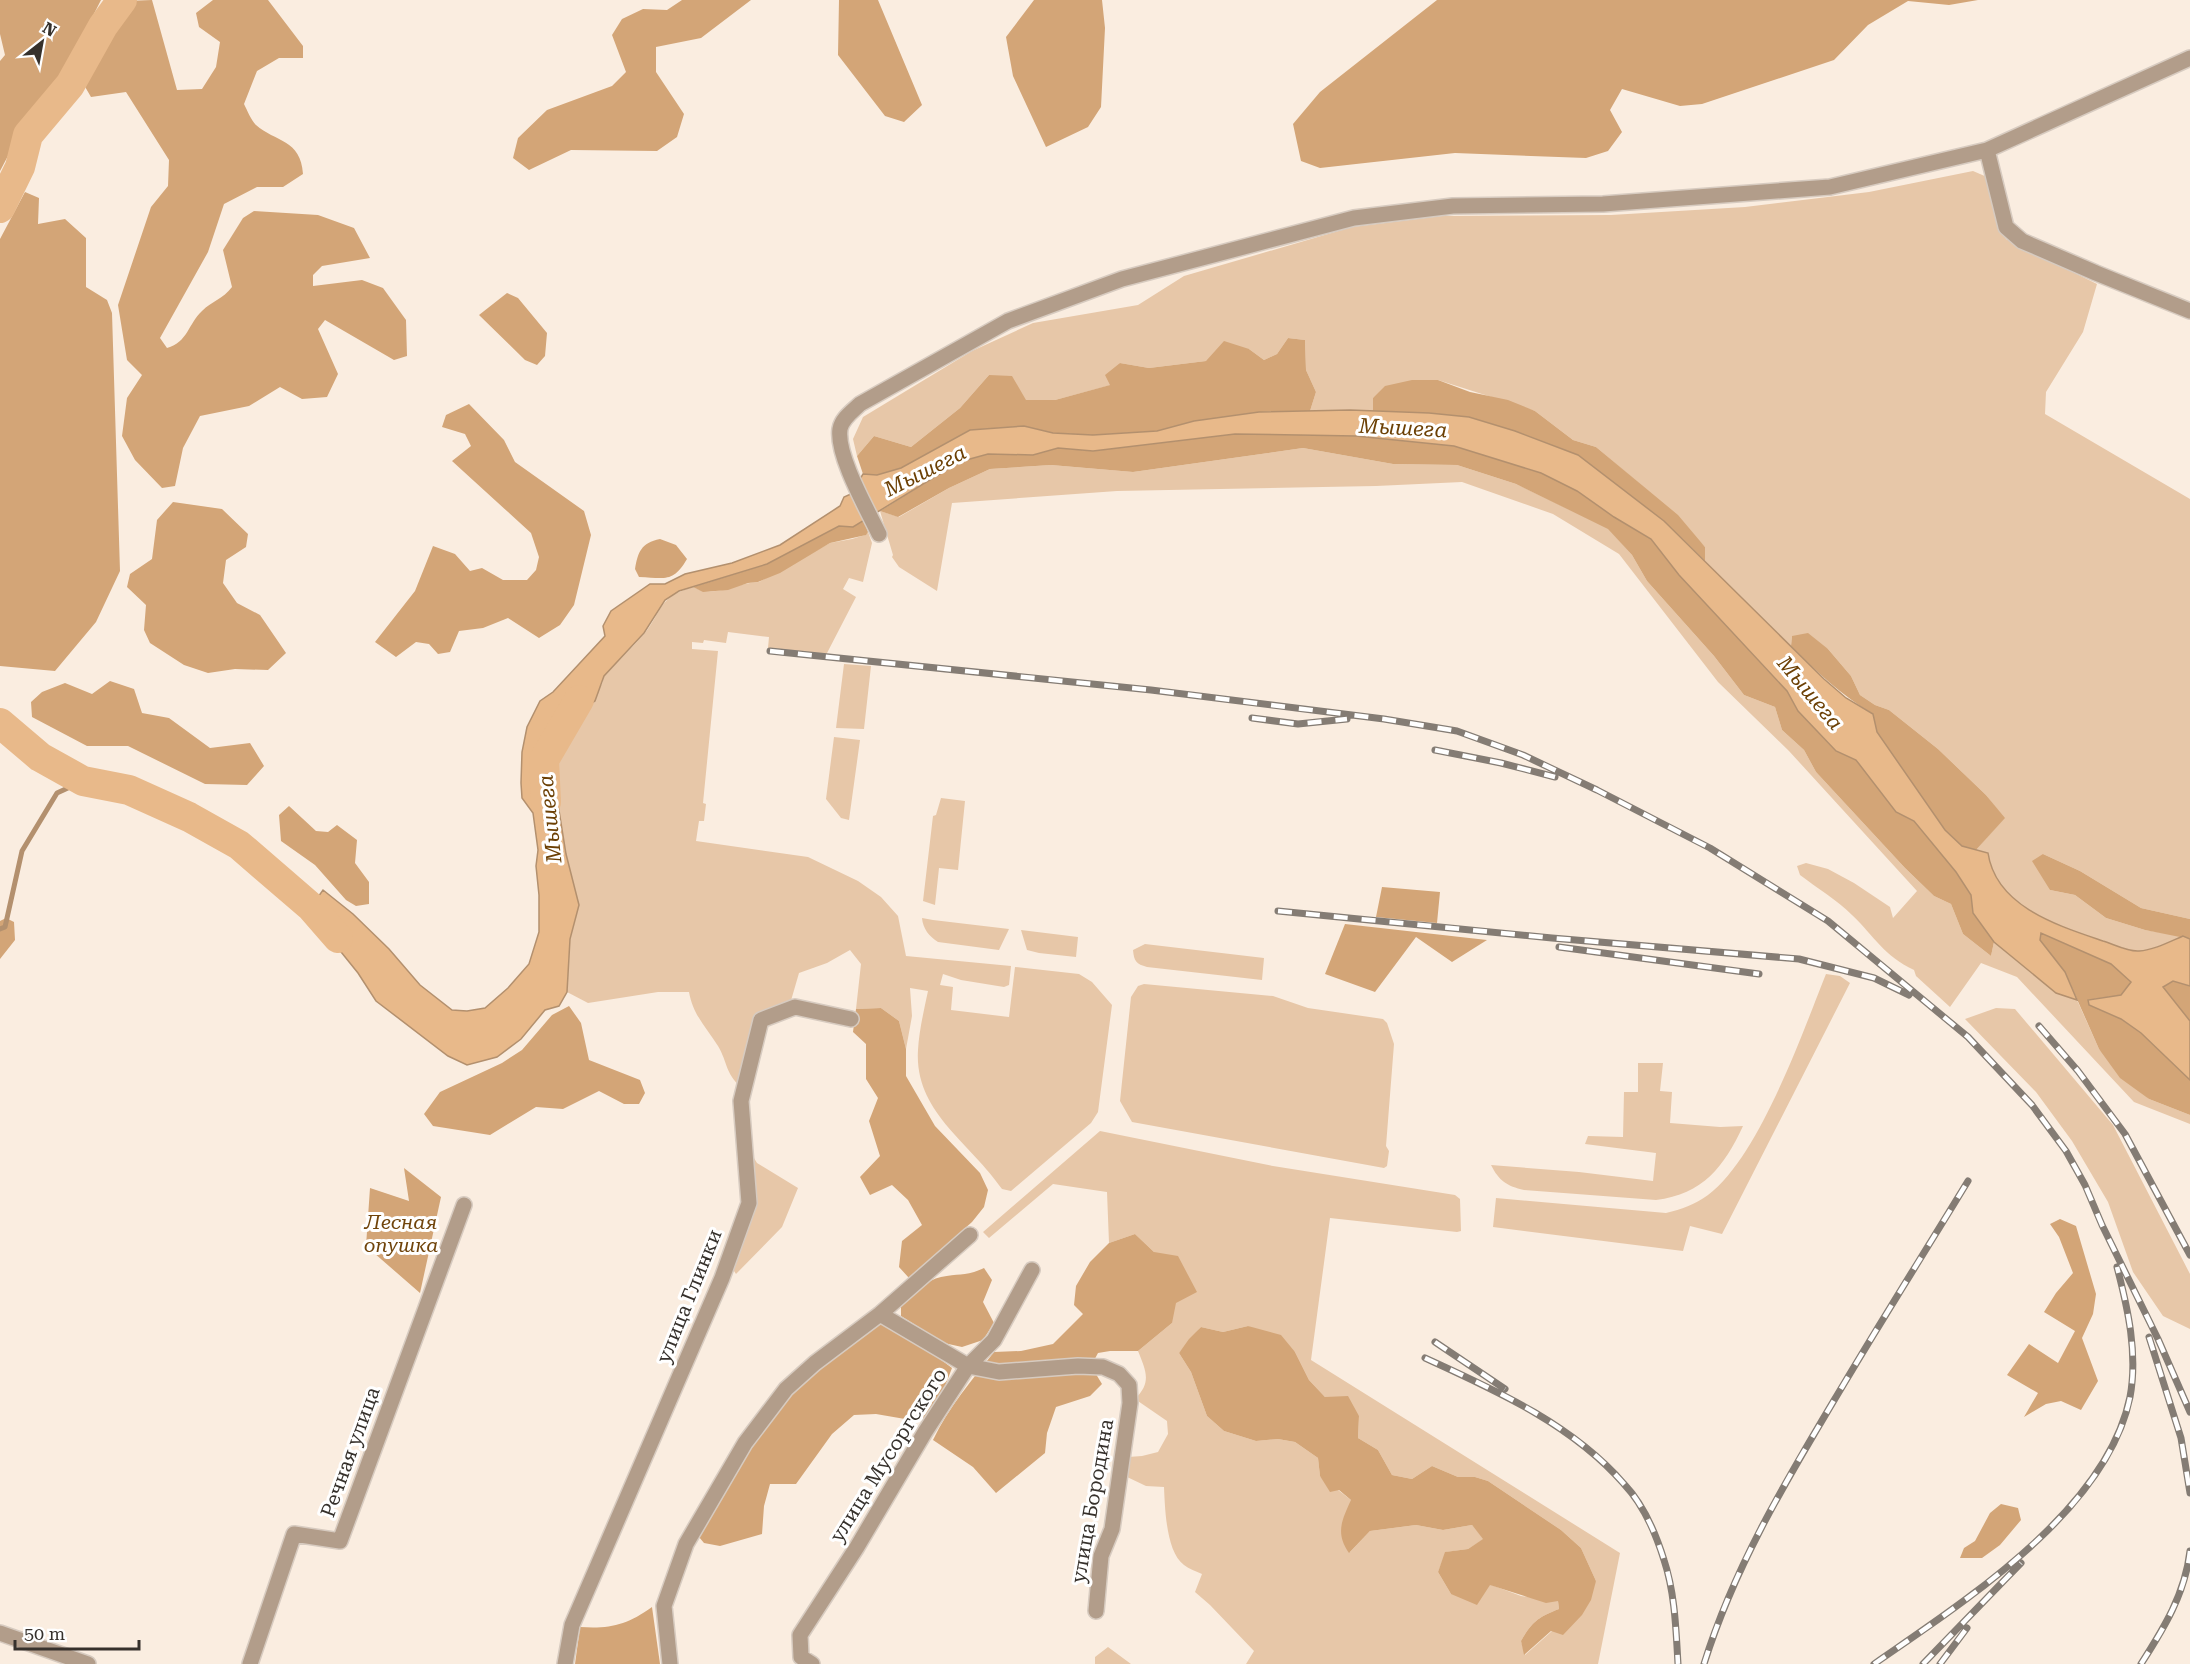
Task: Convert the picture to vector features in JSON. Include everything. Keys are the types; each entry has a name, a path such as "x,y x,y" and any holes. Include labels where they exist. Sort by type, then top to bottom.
{"street":[{"path":"879,534 840,447 840,427 848,415 860,404 1008,321 1122,279 1354,218 1453,206 1603,204 1830,187 1987,150 2190,58"},
{"path":"1987,150 2006,227 2022,241 2190,311"},
{"name":"улица Глинки","path":"565,1664 572,1625 722,1278 748,1203 741,1101 761,1020 795,1007 850,1019"},
{"name":"Речная улица","path":"250,1664 294,1534 340,1541 464,1205"},
{"path":"670,1664 664,1606 686,1544 745,1443 786,1389 815,1363 880,1314 970,1235"},
{"name":"улица Мусоргского","path":"812,1664 801,1657 801,1635 968,1366 994,1340 1032,1270"},
{"path":"880,1314 968,1366"},
{"name":"улица Бородина","path":"968,1366 999,1372 1078,1366 1102,1367 1119,1374 1129,1385 1130,1403 1120,1477 1112,1528 1101,1556 1096,1611"},
{"path":"0,1633 88,1664"}],"shaded area":[{"path":"1973,171 1987,177 2006,239 2097,284 2083,332 2046,392 2045,414 2190,499 2190,919 2141,908 2080,871 2043,854 2050,890 2075,895 2106,918 2145,930 2183,936 2150,949 2130,950 2068,929 2032,912 2016,901 1993,872 1988,853 1976,850 2004,818 1986,795 1938,749 1889,710 1875,705 1860,695 1851,676 1828,649 1792,636 1791,646 1705,561 1705,547 1641,485 1596,447 1573,440 1535,411 1438,380 1373,398 1373,411 1310,411 1316,392 1306,370 1305,340 1288,338 1277,354 1264,360 1249,349 1206,361 1149,368 1120,363 1111,385 1055,400 1025,400 989,375 960,408 911,447 874,436 857,456 853,439 863,417 972,351 1033,323 1138,305 1184,276 1352,227 1442,216 1611,215 1745,207 1869,192"},
{"path":"1303,448 1393,464 1457,465 1516,484 1608,528 1632,555 1647,581 1714,656 1744,695 1775,707 1782,730 1804,750 1816,772 1905,868 1934,896 1951,904 1963,934 1991,956 1994,942 2056,993 2077,1000 2099,1049 2149,1099 2190,1115 2190,1124 2134,1102 2017,977 1981,963 1950,1007 1916,976 1914,970 1887,952 1846,910 1800,875 1797,866 1806,863 1828,869 1890,907 1893,918 1917,891 1789,751 1718,682 1619,554 1553,514 1462,482 1117,491 952,503 937,591 899,567 892,557 880,511 899,517 949,488 990,469 1051,465 1133,472"},
{"path":"868,532 872,543 863,582 849,578 843,589 856,597 826,655 768,648 769,637 728,632 726,643 704,640 703,643 692,642 692,649 718,651 703,803 706,804 704,821 699,821 696,841 808,857 858,881 881,897 898,916 906,956 1011,966 1009,985 1004,987 961,980 943,974 940,985 953,987 951,1010 1009,1017 1015,967 1079,974 1092,982 1112,1005 1098,1112 1091,1123 1011,1191 1002,1189 947,1126 925,1091 919,1072 918,1050 928,991 910,988 912,1016 906,1049 899,1021 881,1008 856,1009 861,964 850,950 827,963 799,973 790,1004 764,1011 741,1087 732,1077 718,1046 697,1014 689,992 658,992 588,1003 567,992 570,939 579,905 566,854 553,773 544,760 546,746 584,708 602,684 604,676 644,634 662,605 673,595 693,587 717,591 759,582 830,543 852,539"},
{"path":"844,664 871,666 864,729 836,728"},
{"path":"834,737 860,740 849,820 841,818 826,799"},
{"path":"941,798 965,801 958,870 939,868 935,905 923,901 933,816 936,815"},
{"path":"922,918 1009,929 999,950 938,942 927,932"},
{"path":"1021,930 1078,937 1076,957 1027,950"},
{"path":"1145,944 1264,958 1262,980 1143,966 1136,961 1133,950"},
{"path":"1826,974 1840,976 1850,983 1722,1234 1690,1226 1683,1251 1493,1227 1496,1198 1666,1213 1688,1206 1708,1195 1727,1177 1745,1153 1761,1124 1792,1060"},
{"path":"1144,984 1273,996 1308,1008 1383,1019 1387,1023 1394,1044 1386,1146 1389,1151 1387,1166 1384,1168 1132,1122 1120,1101 1131,997 1138,986"},
{"path":"1996,1008 2015,1009 2113,1125 2190,1274 2190,1329 2163,1316 2133,1272 2108,1202 2072,1141 2036,1092 1965,1019"},
{"path":"1638,1063 1663,1063 1660,1091 1672,1092 1670,1123 1720,1127 1743,1126 1728,1154 1710,1176 1687,1192 1656,1200 1524,1190 1508,1185 1500,1179 1491,1165 1653,1181 1656,1153 1585,1144 1588,1136 1623,1137 1624,1092 1638,1092"},
{"path":"1100,1131 1273,1166 1455,1195 1460,1199 1461,1231 1457,1232 1330,1218 1311,1360 1620,1553 1598,1664 1246,1664 1254,1651 1195,1592 1202,1574 1184,1565 1173,1550 1168,1529 1164,1487 1146,1486 1125,1476 1128,1457 1158,1452 1168,1434 1167,1421 1135,1399 1146,1382 1138,1351 1172,1323 1154,1252 1135,1234 1109,1243 1107,1192 1053,1184 989,1238 983,1232","holes":["1248,1326 1295,1352 1309,1380 1325,1397 1359,1416 1358,1438 1378,1450 1392,1475 1412,1479 1432,1466 1458,1477 1475,1477 1488,1481 1561,1530 1581,1548 1596,1581 1552,1631 1525,1655 1521,1641 1525,1634 1536,1621 1559,1609 1558,1601 1521,1596 1489,1584 1451,1594 1438,1572 1446,1552 1468,1549 1484,1539 1472,1525 1443,1530 1416,1525 1370,1531 1350,1552 1351,1500 1320,1476 1318,1458 1295,1442 1278,1439 1256,1441 1224,1431 1207,1416 1191,1372 1179,1353 1201,1327 1223,1332"]},
{"path":"749,1150 757,1163 798,1188 782,1227 736,1274 730,1265 752,1204"},
{"path":"1108,1647 1131,1664 1095,1664 1095,1657"}],"green space":[{"path":"0,0 101,0 64,73 30,114 0,171 0,61 5,55 0,34"},
{"path":"152,0 177,90 202,89 216,67 220,42 199,27 196,13 213,0 268,0 303,46 303,58 279,58 257,71 244,104 256,125 292,148 301,163 303,174 283,187 257,187 224,204 208,252 160,338 167,348 179,342 197,316 232,287 223,250 243,218 254,211 318,215 354,228 370,258 322,266 313,275 313,286 362,280 383,288 406,320 407,356 394,360 325,320 318,329 338,374 327,397 302,399 280,387 249,406 200,416 183,448 175,486 162,488 135,460 122,436 127,398 142,375 127,360 118,305 151,207 168,186 169,160 126,92 91,97 84,85 126,1"},
{"path":"682,0 751,0 701,38 656,47 656,72 684,114 677,137 657,151 571,150 529,170 513,158 518,138 547,110 612,86 626,72 612,35 622,19 643,9 667,10"},
{"path":"839,0 878,0 922,105 904,122 885,116 838,55"},
{"path":"1034,0 1102,0 1105,28 1101,107 1088,127 1046,147 1013,76 1006,37"},
{"path":"1437,0 1978,0 1949,5 1908,1 1868,25 1834,60 1702,104 1680,106 1622,89 1610,110 1622,132 1608,151 1586,158 1455,153 1320,168 1301,161 1293,124 1320,92"},
{"path":"25,192 39,198 38,224 65,219 86,238 86,287 107,300 112,313 120,571 96,622 55,671 0,666 0,239"},
{"path":"507,293 518,298 547,333 545,356 537,365 525,360 479,315"},
{"path":"1288,338 1305,340 1306,370 1316,392 1310,411 1259,412 1194,421 1157,431 1093,435 1053,433 1024,426 970,430 901,468 877,475 863,474 857,456 874,436 911,447 960,408 989,375 1012,376 1026,400 1055,400 1110,385 1105,375 1120,363 1149,368 1206,361 1224,341 1249,349 1264,360 1277,354"},
{"path":"1412,380 1438,380 1470,392 1508,400 1535,411 1573,440 1596,447 1678,515 1705,547 1705,561 1664,521 1578,455 1515,431 1469,417 1373,411 1373,398 1385,386"},
{"path":"469,404 504,440 515,462 584,511 591,535 574,605 560,625 539,638 508,618 483,628 459,631 450,652 438,654 429,644 416,642 396,657 375,642 415,591 433,546 455,554 470,571 482,568 503,580 527,580 536,570 539,557 531,533 452,461 471,446 465,434 442,427 446,415"},
{"path":"1235,434 1356,436 1454,446 1541,473 1577,491 1651,539 1679,575 1787,691 1798,711 1836,751 1856,759 1896,812 1914,821 1956,872 1971,895 1973,913 1994,942 1991,956 1963,934 1951,904 1934,896 1905,868 1816,772 1804,750 1782,730 1775,707 1744,695 1714,656 1647,581 1632,555 1608,529 1516,484 1457,465 1393,464 1303,448 1133,472 1051,465 990,469 949,488 898,517 880,511 959,462 988,454 1033,455 1058,448 1093,451"},
{"path":"173,502 222,509 248,534 246,547 226,560 223,583 237,603 260,615 286,653 268,670 235,669 208,673 184,665 150,643 144,630 146,605 127,587 130,574 152,559 157,520"},
{"path":"864,520 868,532 866,535 830,543 780,573 758,582 728,590 703,592 693,587 767,564 839,526 853,527"},
{"path":"660,539 676,545 687,559 673,576 639,577 635,569 639,553 648,543"},
{"path":"1808,633 1828,649 1851,676 1860,695 1875,705 1889,710 1938,749 1986,795 2005,818 1976,850 1962,846 1945,830 1876,732 1873,714 1830,683 1791,646 1792,636"},
{"path":"110,681 134,689 142,713 169,718 210,748 250,743 264,766 247,785 205,784 128,746 87,746 32,717 31,702 42,692 65,683 92,694"},
{"path":"289,806 316,831 328,832 337,825 357,840 355,863 369,882 369,904 356,906 346,900 315,865 281,841 279,815"},
{"path":"2043,854 2080,871 2141,908 2190,919 2190,939 2145,930 2106,918 2075,895 2050,890 2032,861"},
{"path":"1382,887 1440,892 1437,923 1376,917"},
{"path":"6,918 14,922 15,940 0,959 0,921"},
{"path":"1345,924 1487,940 1452,962 1416,937 1375,992 1325,974"},
{"path":"2041,932 2111,964 2132,982 2121,995 2088,1000 2089,1005 2121,1019 2141,1033 2190,1080 2190,1115 2149,1099 2120,1078 2099,1049 2065,972 2039,940"},
{"path":"2173,981 2190,986 2190,1021 2162,987"},
{"path":"569,1006 581,1023 589,1060 640,1080 645,1093 639,1104 624,1104 599,1091 563,1109 536,1107 490,1135 433,1126 424,1114 440,1092 502,1063 522,1050 552,1015"},
{"path":"881,1008 899,1021 906,1049 906,1076 935,1126 980,1173 988,1190 984,1207 972,1222 909,1278 899,1267 902,1241 922,1225 908,1200 892,1185 870,1195 860,1177 880,1156 869,1121 878,1098 866,1079 866,1044 853,1032 856,1009"},
{"name":"Лесная опушка","path":"404,1168 441,1197 420,1293 366,1246 370,1188 409,1201"},
{"path":"2060,1219 2076,1226 2096,1294 2093,1314 2082,1338 2098,1381 2081,1410 2061,1401 2046,1404 2024,1417 2038,1393 2007,1375 2029,1344 2058,1363 2075,1331 2044,1312 2073,1273 2059,1237 2050,1224"},
{"path":"1135,1234 1154,1252 1178,1256 1197,1292 1176,1303 1172,1323 1138,1351 1098,1353 1091,1366 1102,1384 1090,1396 1056,1407 1047,1433 1045,1453 996,1493 973,1467 933,1440 939,1428 961,1394 994,1352 1021,1351 1053,1344 1083,1314 1074,1305 1076,1286 1090,1262 1109,1243"},
{"path":"984,1268 992,1280 983,1302 994,1323 983,1340 962,1347 944,1343 901,1316 901,1303 925,1284 941,1277 967,1274"},
{"path":"880,1323 952,1368 942,1394 924,1418 905,1419 876,1414 854,1415 832,1434 796,1484 770,1484 764,1506 762,1534 720,1546 704,1543 699,1537 742,1460 779,1407 813,1371"},
{"path":"1248,1326 1281,1335 1295,1352 1309,1380 1325,1397 1348,1396 1359,1416 1358,1438 1378,1450 1392,1475 1412,1479 1432,1466 1458,1477 1475,1477 1488,1481 1561,1530 1581,1548 1596,1581 1591,1600 1582,1615 1563,1635 1551,1631 1524,1655 1521,1641 1525,1634 1536,1621 1559,1609 1558,1601 1546,1603 1490,1585 1477,1605 1451,1594 1438,1572 1445,1552 1468,1549 1483,1539 1472,1525 1443,1530 1416,1525 1370,1531 1349,1553 1342,1539 1341,1526 1351,1500 1339,1490 1330,1492 1320,1476 1318,1458 1295,1442 1278,1439 1256,1441 1224,1431 1207,1416 1191,1372 1179,1353 1201,1327 1223,1332"},
{"path":"2001,1504 2018,1508 2021,1520 2000,1545 1982,1558 1960,1558 1964,1548 1975,1541 1990,1513"},
{"path":"652,1607 660,1664 575,1664 580,1627 600,1627 626,1622"}],"water":[{"path":"1350,410 1469,417 1515,431 1578,455 1664,521 1824,679 1846,698 1873,714 1877,732 1945,830 1962,846 1988,853 1993,872 2016,901 2049,921 2130,950 2150,949 2183,936 2190,939 2190,986 2173,981 2163,987 2190,1021 2190,1080 2141,1033 2121,1019 2089,1005 2088,1000 2121,995 2131,982 2111,964 2041,933 2040,940 2065,972 2077,1000 2056,993 1994,942 1973,913 1971,895 1956,872 1914,821 1896,812 1856,760 1836,751 1798,711 1787,691 1679,575 1651,539 1577,491 1541,473 1454,446 1356,436 1235,434 1093,451 1058,448 1033,455 988,454 959,462 853,527 839,526 767,564 679,591 665,600 644,633 604,676 595,701 584,708 584,718 576,731 554,736 546,746 544,760 553,773 566,854 579,905 570,939 567,992 559,1006 545,1010 521,1039 497,1057 467,1065 448,1056 376,1001 358,973 308,911 323,890 353,914 389,949 420,985 452,1010 467,1011 485,1008 508,988 529,964 539,932 536,866 538,850 533,813 522,798 521,783 522,752 527,727 540,701 553,692 605,636 603,626 611,611 650,584 665,584 685,574 732,563 780,545 840,506 844,497 851,494 863,474 877,475 901,468 970,430 1024,426 1053,433 1093,435 1157,431 1194,421 1259,412"}],"waterway":[{"name":"Мышега","path":"0,208 20,167 28,135 70,85 103,26 122,0"},
{"name":"Мышега","path":"546,802 544,760 579,700"},
{"name":"Мышега","path":"0,723 40,757 83,781 129,790 189,817 239,845 311,907 338,938"},
{"path":"0,929 5,927 22,851 57,793 83,781"}],"railway":[{"path":"770,651 1151,690 1384,719 1457,731 1523,755 1710,848 1828,921 1968,1037 2032,1105 2066,1151 2085,1185 2190,1412"},
{"path":"1252,718 1298,724 1347,719"},
{"path":"1435,750 1501,763 1555,777"},
{"path":"1278,911 1799,959 1874,978 1909,995"},
{"path":"1559,947 1759,974"},
{"path":"2039,1026 2078,1071 2125,1134 2190,1255"},
{"path":"1704,1664 1731,1591 1783,1487 1857,1361 1968,1181"},
{"path":"1874,1664 1948,1612 2027,1550 2062,1515 2093,1478 2116,1439 2130,1397 2132,1381 2131,1332 2117,1267"},
{"path":"2149,1337 2181,1438 2190,1493"},
{"path":"1435,1342 1505,1389"},
{"path":"1425,1358 1505,1396 1557,1426 1603,1463 1631,1492 1653,1530 1668,1573 1678,1664"},
{"path":"2141,1664 2172,1610 2183,1582 2190,1551"},
{"path":"1923,1664 2021,1563"},
{"path":"1940,1664 1967,1628"}]}
